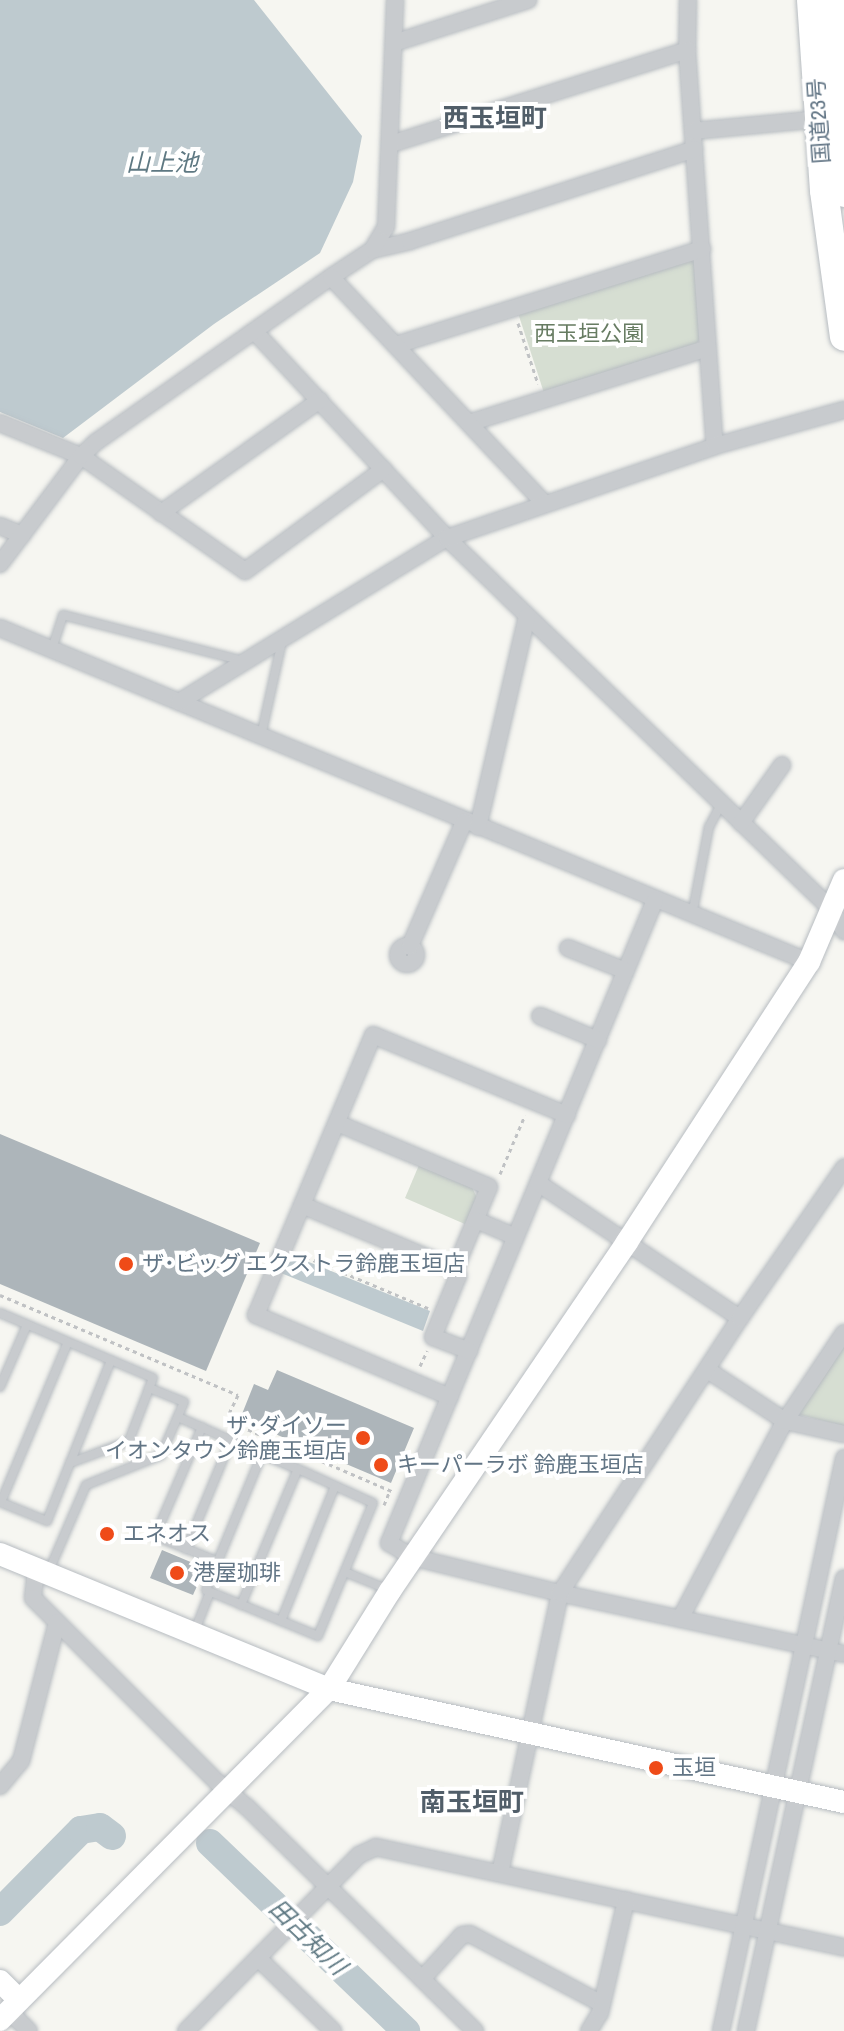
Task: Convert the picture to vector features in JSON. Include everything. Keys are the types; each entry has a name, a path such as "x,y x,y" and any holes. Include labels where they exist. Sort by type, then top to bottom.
{"highway":[{"name":"国道23号","path":"811,0 824,191 844,337"},
{"name":"国道23号","path":"838,0 844,193"}],"street":[{"path":"372,250 386,227 395,0"},
{"path":"394,43 528,0"},
{"path":"688,0 687,50 715,446"},
{"path":"391,144 687,50"},
{"path":"693,131 819,119"},
{"path":"0,564 81,456 372,250 410,241 694,149"},
{"path":"396,345 702,249"},
{"path":"331,277 544,503"},
{"path":"255,332 447,538 831,909 844,931"},
{"path":"469,423 708,348"},
{"path":"161,513 320,400"},
{"path":"179,702 447,538 715,446 844,410"},
{"path":"0,423 81,456 245,571 384,469"},
{"path":"0,526 22,535"},
{"path":"410,946 471,824 527,617"},
{"path":"0,628 809,962"},
{"path":"741,823 782,765"},
{"path":"9,2010 329,1689 412,1557 627,1242 809,962 844,880"},
{"path":"655,900 389,1543 412,1557 560,1593 836,1652"},
{"path":"568,948 626,971"},
{"path":"540,1016 598,1040"},
{"path":"450,1397 256,1315 284,1247 373,1035 567,1115"},
{"path":"337,1123 489,1187 455,1269"},
{"path":"500,1873 560,1593 709,1371 740,1318 844,1168"},
{"path":"538,1183 740,1318"},
{"path":"302,1205 455,1269 458,1276 433,1337 469,1351"},
{"path":"476,1220 516,1237"},
{"path":"680,1619 785,1421 844,1333"},
{"path":"709,1371 785,1421 844,1434"},
{"path":"721,2031 844,1458"},
{"path":"0,1554 329,1689 844,1802"},
{"path":"42,1571 33,1598 475,2031"},
{"path":"746,2031 797,1792 836,1652 844,1578"},
{"path":"0,1786 21,1761 57,1623"},
{"path":"187,2031 359,1855 384,1847 844,1947"},
{"path":"589,2031 602,2004 626,1900"},
{"path":"422,1979 462,1935 470,1934 602,2004"},
{"path":"258,1958 333,2031"},
{"path":"0,1981 9,2010 29,2031"}],"lane":[{"path":"52,649 63,615 247,661"},
{"path":"261,736 282,640"},
{"path":"692,915 709,827 721,804"},
{"path":"0,1313 153,1378 129,1441 70,1463"},
{"path":"0,1387 27,1325"},
{"path":"68,1342 1,1502 47,1521 111,1360"},
{"path":"42,1571 86,1485 161,1455 184,1402 149,1388"},
{"path":"178,1417 298,1469 373,1503 318,1636 206,1590 262,1454"},
{"path":"202,1427 155,1536 217,1561"},
{"path":"186,1549 231,1440"},
{"path":"241,1605 298,1469"},
{"path":"281,1621 335,1486"},
{"path":"345,1572 390,1591"},
{"path":"193,1634 210,1592"}],"path":[{"path":"513,308 543,400"},
{"path":"489,1187 496,1184 531,1100"},
{"path":"284,1247 443,1314"},
{"path":"0,1295 238,1395 226,1420 408,1498"},
{"path":"414,1381 433,1337"}],"green space":[{"name":"西玉垣公園","path":"690,259 697,263 701,338 695,345 544,393 518,313"},
{"path":"419,1165 471,1185 478,1200 467,1225 405,1198"},
{"path":"844,1341 844,1426 800,1415 799,1410"}],"water":[{"name":"山上池","path":"0,0 254,0 362,136 353,182 320,253 214,324 63,438 0,412"},
{"path":"289,1254 430,1311 423,1331 281,1273"}],"building":[{"name":"ザ･ビッグ エクストラ鈴鹿玉垣店","path":"0,1134 260,1243 206,1371 0,1284"},
{"path":"277,1370 414,1428 391,1483 240,1419 254,1384 268,1390"},
{"name":"港屋珈琲","path":"162,1550 205,1568 193,1595 150,1578"}],"waterway":[{"name":"田古知川","path":"0,1912 81,1830 100,1827 112,1836"},
{"name":"田古知川","path":"210,1843 406,2031"}],"place":[{"name":"ザ･ビッグ エクストラ鈴鹿玉垣店","path":"126,1264"},
{"name":"ザ･ダイソー イオンタウン鈴鹿玉垣店","path":"363,1438"},
{"name":"キーパーラボ 鈴鹿玉垣店","path":"381,1465"},
{"name":"エネオス","path":"107,1534"},
{"name":"港屋珈琲","path":"177,1573"},
{"name":"玉垣","path":"656,1768"}],"district":[{"name":"西玉垣町","path":"495,118"},
{"name":"南玉垣町","path":"472,1802"}]}
